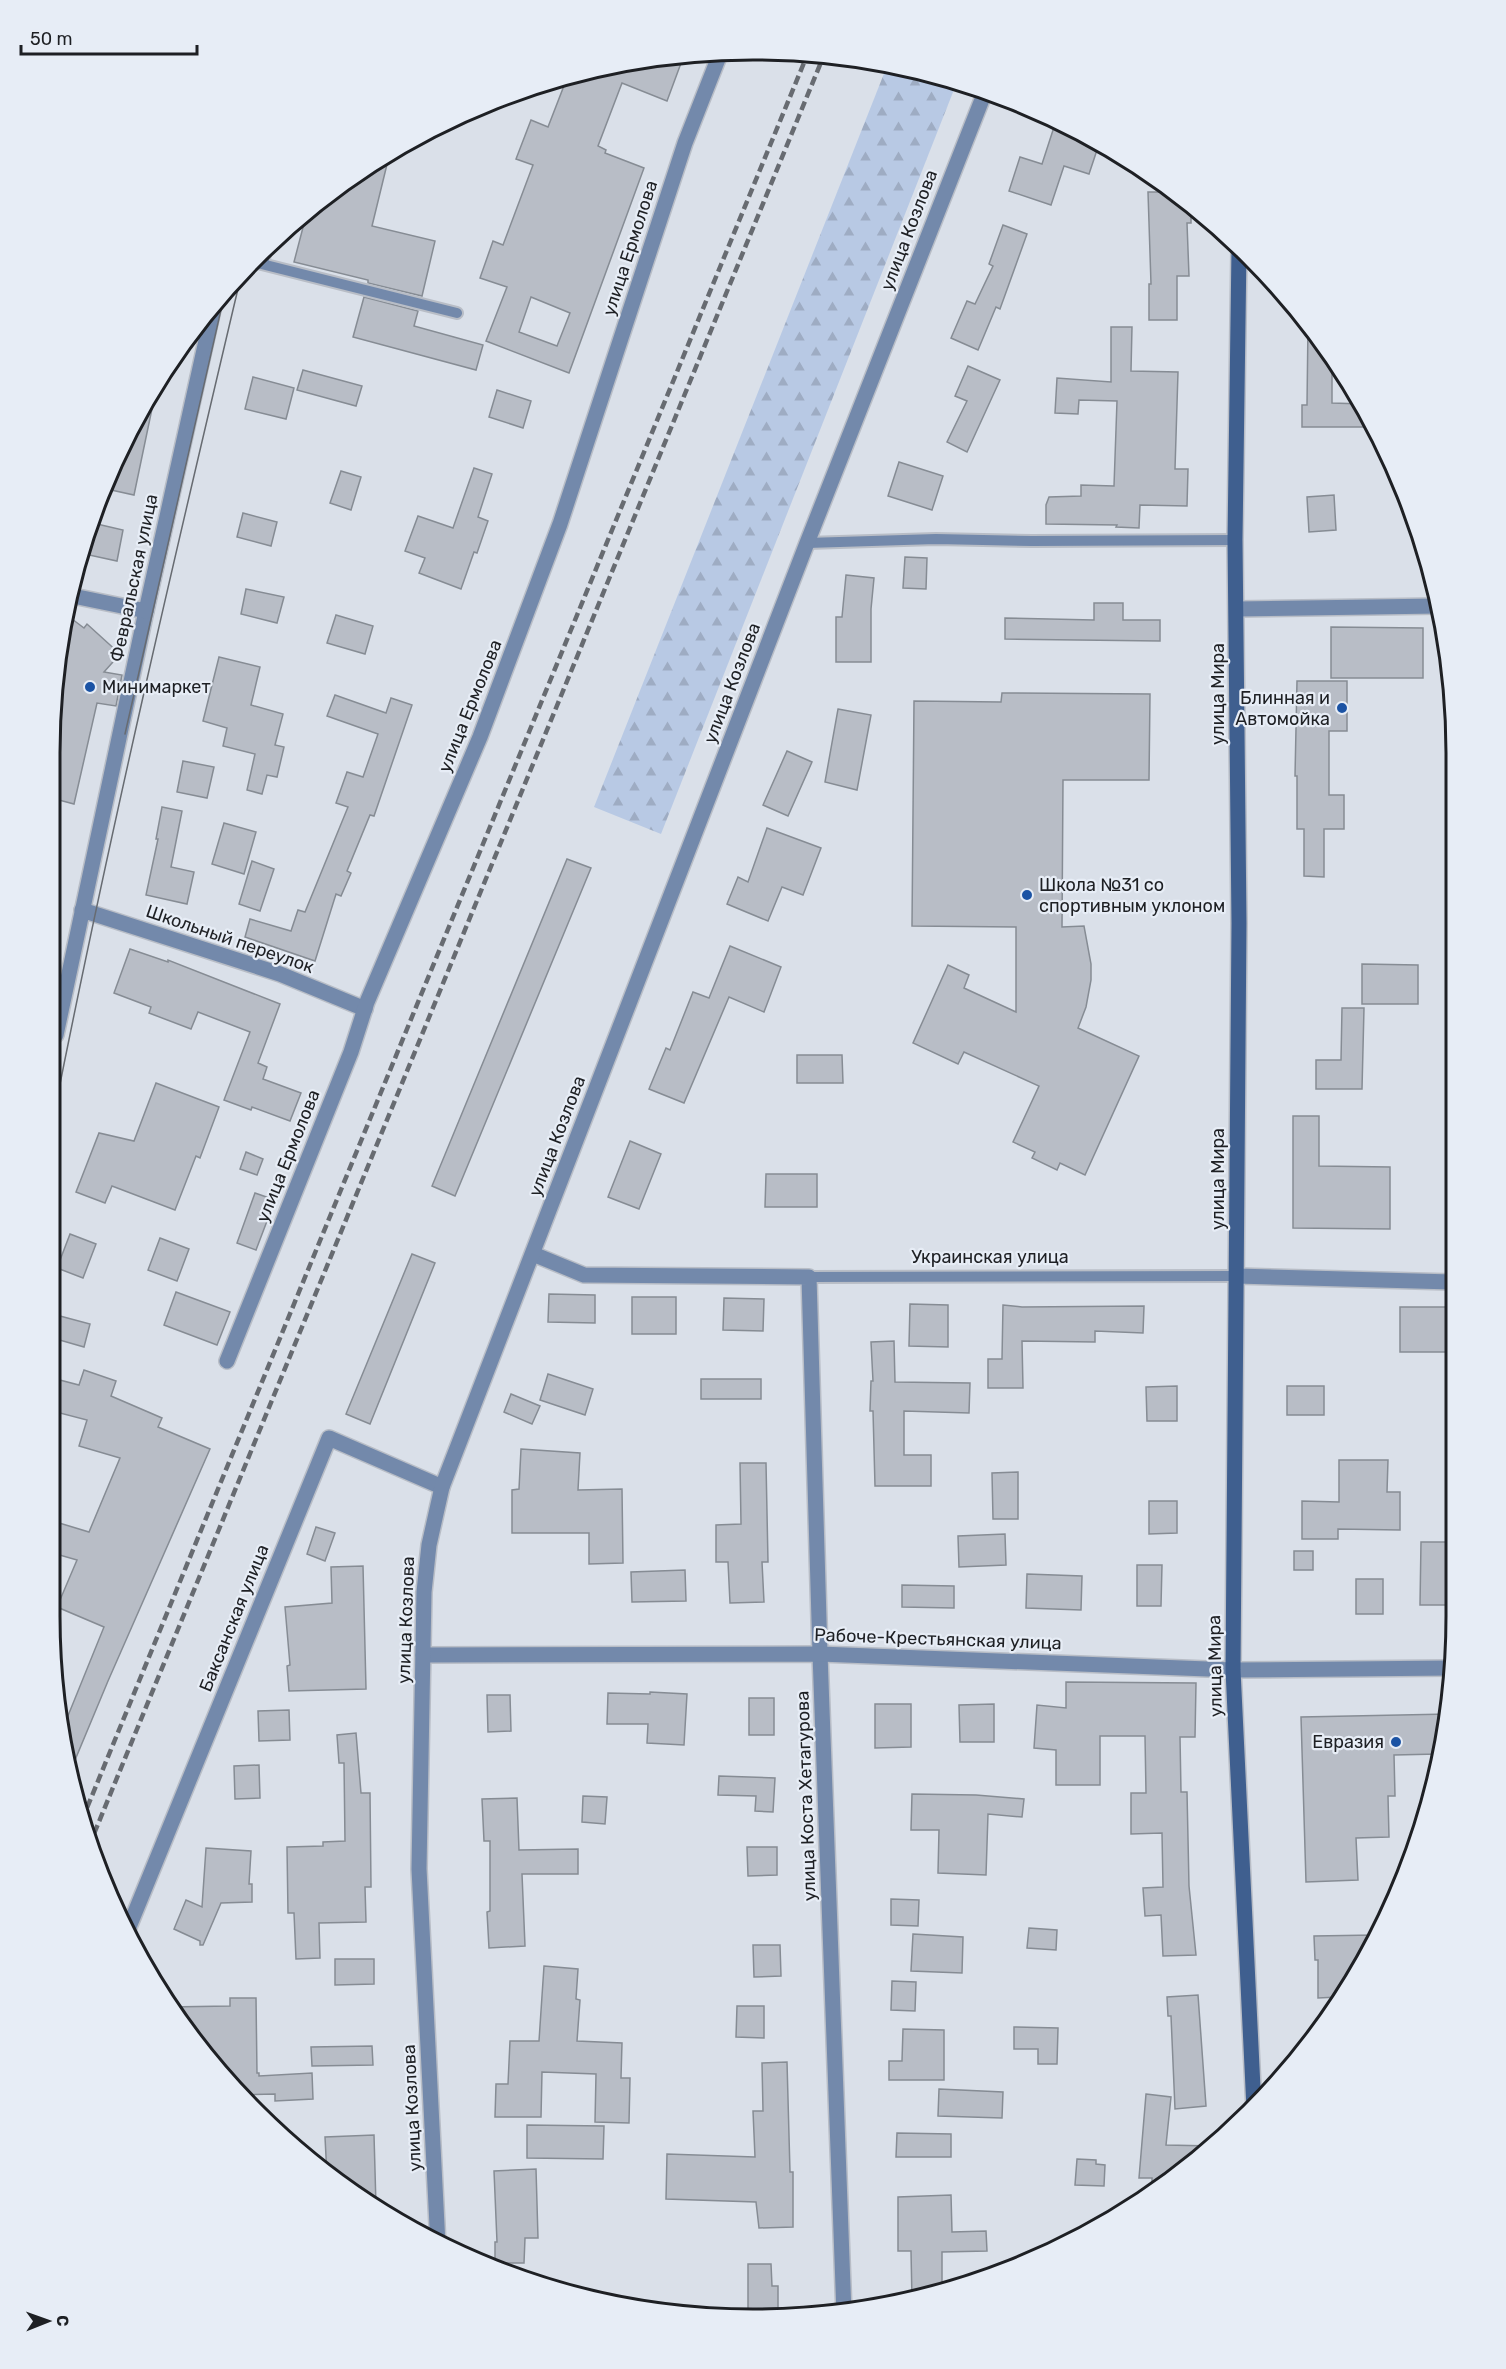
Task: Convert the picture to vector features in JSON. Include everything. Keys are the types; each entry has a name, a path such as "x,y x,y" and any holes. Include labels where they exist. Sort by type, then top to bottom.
{"main road":[{"name":"улица Мира","path":"1239,259 1235,540 1239,923 1233,1670 1253,2095"}],"street":[{"name":"улица Ермолова","path":"227,1361 351,1052 364,1009 480,737 560,524 686,143 717,61"},
{"name":"улица Козлова","path":"437,2233 419,1869 424,1592 429,1545 442,1487 807,543 982,99"},
{"name":"Февральская улица","path":"60,1016 210,322"},
{"path":"78,597 146,611"},
{"path":"1237,609 1430,606"},
{"name":"Школьный переулок","path":"82,910 280,974 364,1009"},
{"name":"Украинская улица","path":"533,1254 584,1275 809,1277"},
{"name":"Украинская улица","path":"1237,1276 1446,1282"},
{"name":"улица Коста Хетагурова","path":"809,1277 844,2303"},
{"name":"Баксанская улица","path":"131,1923 329,1438 442,1487"},
{"name":"Рабоче-Крестьянская улица","path":"423,1655 820,1654 1233,1670 1444,1668"}],"lane":[{"path":"262,264 456,313"},
{"path":"807,543 936,539 1032,542 1235,540"},
{"name":"Украинская улица","path":"809,1277 1237,1276"}],"green space":[{"path":"884,72 954,90 661,834 594,807"}],"building":[{"path":"681,64 667,101 622,83 598,146 606,150 605,153 644,168 569,373 486,341 507,287 480,278 493,241 503,245 533,165 516,159 531,120 548,127 563,87 618,73","holes":["531,297 570,313 557,346 519,332"]},
{"path":"1054,128 1097,151 1089,174 1064,166 1051,205 1009,191 1020,157 1042,164"},
{"path":"387,165 372,226 435,241 422,296 294,262 303,226 331,203"},
{"path":"1148,192 1159,192 1191,216 1191,223 1187,223 1189,276 1177,276 1177,320 1149,320 1149,284 1151,284"},
{"path":"1003,225 1027,234 1000,309 996,307 978,350 951,338 967,301 975,304 993,266 989,264"},
{"path":"364,297 418,311 414,326 483,345 476,370 353,337"},
{"path":"1111,327 1132,327 1131,371 1178,372 1175,469 1188,469 1187,506 1140,505 1139,528 1116,527 1117,525 1046,524 1046,505 1049,497 1081,496 1081,485 1114,486 1117,401 1079,400 1078,414 1055,413 1057,378 1111,382"},
{"path":"1308,338 1332,373 1332,403 1352,404 1365,427 1302,427 1302,405 1307,405"},
{"path":"968,366 1000,380 967,452 947,442 967,401 955,396"},
{"path":"303,370 362,386 356,406 297,390"},
{"path":"253,377 294,388 286,419 245,409"},
{"path":"497,390 531,401 523,428 489,417"},
{"path":"152,407 134,495 112,490 131,446"},
{"path":"899,462 943,476 932,510 888,496"},
{"path":"474,468 492,474 478,517 488,521 461,589 419,573 425,558 405,551 418,516 453,528"},
{"path":"341,471 361,477 351,510 330,503"},
{"path":"1334,495 1336,530 1309,532 1307,497"},
{"path":"243,513 277,522 271,546 237,537"},
{"path":"99,524 123,530 117,561 90,555"},
{"path":"905,557 927,558 926,589 903,588"},
{"path":"846,575 874,578 871,609 871,662 836,662 836,617 842,617"},
{"path":"246,589 284,597 277,623 241,614"},
{"path":"1094,603 1123,603 1123,620 1160,620 1160,641 1005,639 1005,618 1094,620"},
{"path":"336,615 373,626 365,654 327,643"},
{"path":"73,620 84,628 87,624 120,654 104,672 122,675 116,706 97,703 74,804 60,800 61,708"},
{"path":"1331,627 1423,628 1423,678 1331,678"},
{"path":"219,657 260,667 251,705 283,714 275,745 284,747 277,777 267,775 262,794 247,790 255,754 223,746 227,728 203,721"},
{"path":"1297,681 1347,681 1347,731 1329,731 1329,795 1344,795 1344,829 1324,829 1324,877 1304,876 1304,829 1297,829 1297,776 1295,776"},
{"path":"1002,693 1150,694 1149,780 1063,780 1062,927 1084,926 1091,964 1091,980 1086,1007 1078,1028 1139,1056 1085,1175 1060,1163 1057,1170 1032,1158 1035,1152 1013,1142 1039,1086 964,1052 958,1064 913,1043 948,965 969,975 964,988 1016,1012 1016,927 912,926 914,701 1001,702"},
{"path":"335,695 386,713 391,698 412,705 374,816 370,815 347,871 351,873 341,896 336,894 315,961 245,937 250,919 291,931 298,910 305,912 348,807 336,803 347,772 363,777 378,734 327,716"},
{"path":"838,709 871,715 857,790 825,782"},
{"path":"787,751 812,762 788,816 763,805"},
{"path":"183,761 214,767 207,798 177,792"},
{"path":"162,807 182,811 171,867 194,872 187,904 146,895"},
{"path":"224,823 256,832 244,874 212,864"},
{"path":"767,828 821,848 803,895 782,887 768,921 727,904 738,877 748,882"},
{"path":"567,859 591,868 455,1196 432,1186"},
{"path":"252,861 274,869 260,911 239,904"},
{"path":"730,946 781,967 764,1012 729,997 684,1103 649,1089 666,1048 670,1050 693,992 709,998"},
{"path":"130,949 168,962 168,960 280,1004 258,1063 267,1067 263,1079 301,1093 290,1121 252,1107 251,1110 224,1100 250,1032 198,1012 191,1029 149,1013 151,1007 114,993"},
{"path":"1362,964 1418,965 1418,1004 1362,1004"},
{"path":"1342,1008 1364,1008 1362,1089 1316,1089 1316,1060 1341,1060"},
{"path":"797,1055 842,1055 843,1083 797,1083"},
{"path":"156,1083 219,1107 200,1158 196,1156 175,1210 112,1186 105,1203 76,1192 99,1133 134,1141"},
{"path":"1293,1116 1319,1116 1319,1166 1390,1167 1390,1229 1293,1228"},
{"path":"630,1141 661,1154 639,1209 608,1197"},
{"path":"246,1152 263,1159 257,1175 240,1169"},
{"path":"766,1174 817,1174 817,1207 765,1207"},
{"path":"255,1193 275,1200 256,1250 237,1243"},
{"path":"70,1234 96,1244 83,1278 60,1269 60,1260"},
{"path":"160,1238 189,1249 177,1281 148,1270"},
{"path":"412,1254 435,1263 370,1424 346,1414"},
{"path":"176,1292 230,1312 217,1345 164,1325"},
{"path":"549,1294 595,1295 595,1323 548,1322"},
{"path":"632,1297 676,1297 676,1334 632,1334"},
{"path":"724,1298 764,1299 763,1331 723,1330"},
{"path":"910,1304 948,1305 948,1347 909,1346"},
{"path":"1003,1305 1022,1307 1144,1306 1143,1333 1095,1331 1095,1342 1022,1341 1023,1388 988,1388 988,1359 1002,1359"},
{"path":"1400,1307 1446,1307 1446,1352 1400,1352"},
{"path":"60,1316 90,1324 84,1347 60,1340"},
{"path":"894,1341 895,1382 970,1383 969,1413 904,1411 904,1455 931,1455 931,1486 875,1486 873,1411 870,1411 871,1381 873,1381 871,1342"},
{"path":"84,1370 116,1381 111,1396 162,1418 158,1427 210,1449 75,1760 68,1717 104,1627 60,1608 60,1600 77,1560 60,1555 60,1523 89,1532 120,1458 79,1446 87,1420 60,1413 60,1380 79,1385"},
{"path":"548,1374 593,1389 585,1415 540,1400"},
{"path":"701,1379 761,1379 761,1399 701,1399"},
{"path":"1177,1386 1177,1421 1147,1421 1146,1387"},
{"path":"1287,1386 1324,1386 1324,1415 1287,1415"},
{"path":"511,1394 540,1406 532,1424 504,1412"},
{"path":"521,1449 580,1453 578,1490 622,1489 623,1563 589,1564 589,1533 512,1533 512,1490 519,1489"},
{"path":"1339,1460 1388,1460 1387,1492 1400,1492 1400,1530 1338,1529 1338,1539 1302,1539 1302,1501 1339,1502"},
{"path":"740,1463 766,1463 768,1562 762,1562 764,1602 730,1603 728,1562 716,1562 716,1525 741,1524"},
{"path":"1018,1472 1018,1519 993,1519 992,1473"},
{"path":"1149,1501 1177,1501 1177,1533 1149,1534"},
{"path":"316,1527 335,1533 325,1561 307,1554"},
{"path":"1005,1534 1006,1565 959,1567 958,1536"},
{"path":"1421,1542 1446,1542 1446,1605 1420,1605"},
{"path":"1294,1551 1313,1551 1313,1570 1294,1570"},
{"path":"1137,1565 1162,1565 1161,1606 1137,1606"},
{"path":"363,1566 366,1689 289,1691 287,1666 290,1665 285,1607 332,1603 331,1567"},
{"path":"685,1570 686,1601 632,1602 631,1572"},
{"path":"1027,1574 1082,1576 1081,1610 1026,1608"},
{"path":"1356,1579 1383,1579 1383,1614 1356,1614"},
{"path":"902,1585 954,1586 954,1608 902,1607"},
{"path":"1066,1682 1196,1683 1195,1737 1180,1737 1181,1792 1187,1792 1189,1886 1196,1955 1163,1956 1161,1915 1145,1916 1143,1888 1163,1887 1162,1833 1131,1834 1131,1793 1146,1793 1145,1736 1100,1736 1100,1785 1056,1785 1056,1750 1034,1748 1037,1705 1066,1708"},
{"path":"650,1692 687,1694 684,1745 647,1743 648,1724 607,1724 608,1693 650,1694"},
{"path":"487,1695 510,1695 511,1731 488,1732"},
{"path":"749,1698 774,1698 774,1735 749,1735"},
{"path":"875,1704 911,1704 911,1747 875,1748"},
{"path":"994,1704 994,1742 960,1742 959,1705"},
{"path":"289,1710 290,1740 259,1741 258,1711"},
{"path":"1439,1714 1432,1754 1394,1755 1395,1796 1388,1796 1389,1837 1356,1838 1358,1880 1306,1882 1301,1717"},
{"path":"356,1733 361,1793 370,1793 371,1887 365,1887 366,1922 319,1923 320,1958 296,1959 294,1913 288,1913 287,1847 323,1846 323,1842 345,1841 344,1763 339,1763 337,1735"},
{"path":"259,1765 260,1798 235,1799 234,1766"},
{"path":"719,1776 775,1778 773,1812 755,1811 756,1796 718,1795"},
{"path":"912,1794 976,1795 1024,1799 1022,1817 988,1814 986,1875 938,1873 939,1830 911,1830"},
{"path":"583,1796 607,1797 605,1824 582,1822"},
{"path":"517,1798 519,1850 578,1849 578,1874 522,1874 525,1946 489,1948 487,1912 490,1911 490,1841 484,1841 482,1799"},
{"path":"747,1847 777,1847 777,1875 748,1876"},
{"path":"206,1848 251,1851 249,1884 252,1884 252,1902 221,1903 203,1945 200,1945 200,1941 174,1929 186,1900 202,1907"},
{"path":"891,1899 919,1900 918,1926 891,1925"},
{"path":"1029,1928 1057,1930 1056,1950 1027,1948"},
{"path":"913,1934 963,1937 962,1973 911,1971"},
{"path":"1368,1935 1331,1997 1318,1998 1318,1960 1315,1960 1314,1936"},
{"path":"753,1945 780,1945 781,1976 754,1977"},
{"path":"335,1959 374,1959 374,1984 335,1985"},
{"path":"544,1966 578,1969 576,1999 580,2000 577,2041 622,2043 621,2078 630,2078 629,2123 595,2122 596,2074 542,2072 541,2117 495,2117 496,2084 508,2084 510,2041 539,2041"},
{"path":"892,1981 916,1982 915,2011 891,2010"},
{"path":"1198,1995 1206,2106 1175,2109 1171,2016 1168,2016 1167,1997"},
{"path":"230,1998 256,1998 257,2073 259,2076 312,2073 313,2099 275,2101 275,2094 252,2095 203,2038 181,2007 230,2006"},
{"path":"737,2006 764,2006 764,2038 736,2037"},
{"path":"1014,2027 1058,2028 1057,2064 1038,2064 1038,2049 1014,2049"},
{"path":"903,2029 944,2030 944,2080 889,2080 889,2061 902,2061"},
{"path":"372,2046 373,2065 312,2066 311,2047"},
{"path":"787,2062 790,2172 793,2172 793,2227 759,2228 756,2202 666,2199 667,2154 755,2157 753,2111 763,2111 762,2063"},
{"path":"939,2089 1003,2092 1002,2118 938,2116"},
{"path":"1146,2094 1171,2097 1166,2145 1199,2146 1152,2182 1152,2178 1139,2178"},
{"path":"527,2125 604,2126 603,2159 527,2158"},
{"path":"897,2133 951,2134 951,2157 896,2157"},
{"path":"374,2135 376,2197 326,2162 325,2137"},
{"path":"1077,2159 1096,2160 1096,2164 1105,2165 1104,2186 1075,2185"},
{"path":"536,2169 538,2238 525,2238 524,2263 506,2263 495,2259 495,2242 497,2242 494,2171"},
{"path":"951,2195 952,2232 986,2231 987,2251 942,2252 942,2282 912,2290 911,2251 898,2251 898,2197"},
{"path":"748,2264 771,2264 772,2286 778,2286 778,2308 748,2309"}],"tram line":[{"path":"60,1084 168,586 238,290"},
{"path":"125,734 221,309"}],"railway":[{"path":"87,1807 804,62"},
{"path":"95,1832 821,64"}],"place":[{"name":"Минимаркет","path":"90,687"},
{"name":"Блинная и Автомойка","path":"1342,708"},
{"name":"Школа №31 со спортивным уклоном","path":"1027,895"},
{"name":"Евразия","path":"1396,1742"}]}
